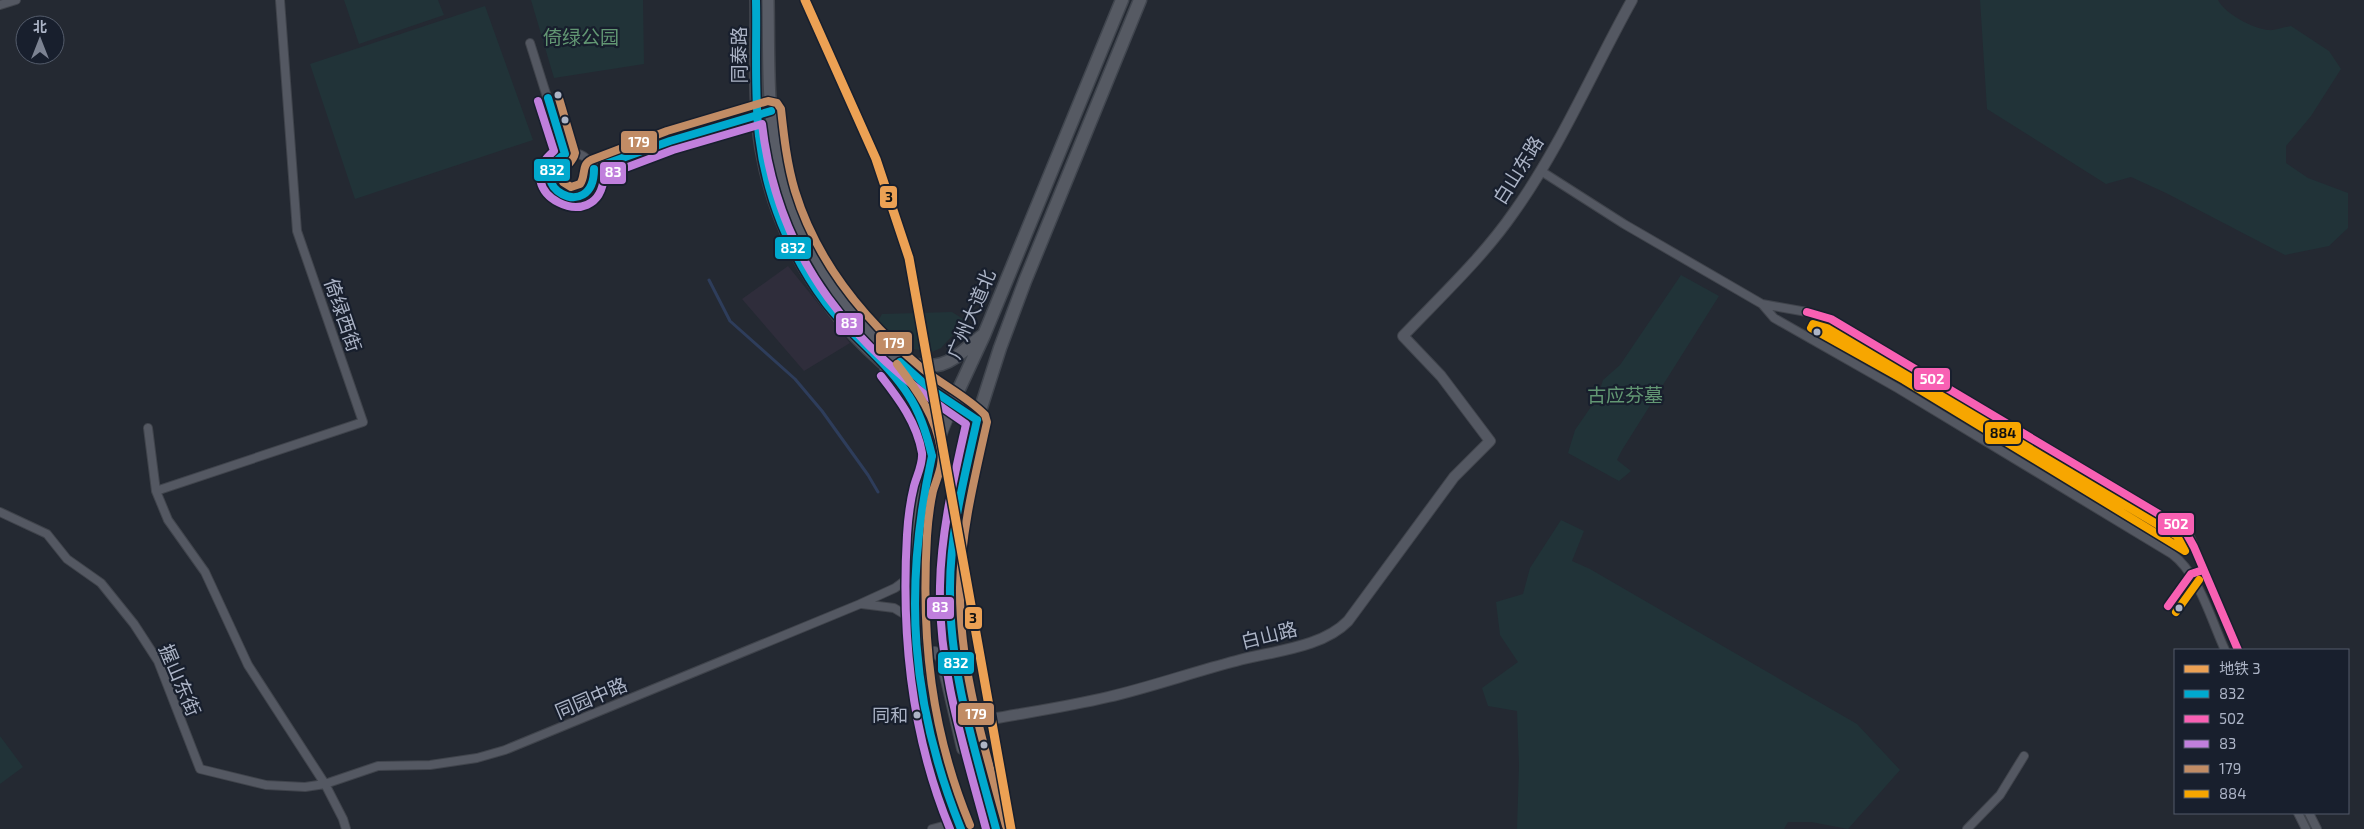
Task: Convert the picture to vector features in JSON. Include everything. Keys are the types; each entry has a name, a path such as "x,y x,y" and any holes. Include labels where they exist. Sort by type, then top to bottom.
{"highway":[{"path":"894,365 925,429 932,456"},
{"name":"广州大道北","path":"950,409 932,456 920,506 914,620 916,655 940,777 960,826"},
{"name":"广州大道北","path":"977,420 958,509 952,551 950,587 954,650 970,722 975,756 996,829"}],"main road":[{"name":"同泰路","path":"756,0 757,114 765,169 782,222 795,251 814,286 830,308 868,350 894,365 950,409 977,420"},
{"name":"同泰路","path":"768,0 771,111 782,180 793,214 811,252 847,306 894,365"},
{"name":"广州大道北","path":"950,409 984,335 1122,0"},
{"name":"广州大道北","path":"977,420 1000,348 1045,230 1140,0"},
{"path":"1029,224 1045,230"},
{"path":"894,365 932,368 943,365 984,335"}],"street":[{"path":"0,5 16,0"},
{"name":"倚绿西街","path":"156,491 363,422 297,231 280,0"},
{"name":"白山东路","path":"1490,441 1441,376 1403,336 1489,243 1514,213 1541,171 1632,0"},
{"path":"530,43 565,154"},
{"path":"594,169 757,114 771,111"},
{"path":"565,154 578,154 585,157 594,169 593,183 584,194 569,197 562,195 552,185 550,171 557,159 565,154"},
{"path":"1541,171 1624,224 1762,304 1774,318 1899,388 2172,554 2182,561 2191,574 2225,649"},
{"path":"1762,304 1818,314 1831,319 2178,525 2190,537 2238,649"},
{"path":"148,428 156,491 168,520 204,572 248,665 326,784 346,829"},
{"name":"白山路","path":"970,722 1107,697 1315,641 1334,634 1348,621 1369,595 1454,477 1490,441"},
{"name":"握山东街","path":"0,512 47,534 67,559 100,583 134,624 158,661 200,770 266,785 305,787 326,784"},
{"name":"同园中路","path":"326,784 378,766 458,761 505,750 860,604 894,588 915,573"},
{"path":"860,604 887,606 904,613 914,620"},
{"path":"916,655 935,652 941,658 962,749 975,756"},
{"path":"1967,829 2000,795 2024,756"},
{"path":"2298,814 2306,829"},
{"path":"2310,814 2317,829"},
{"path":"932,829 960,826"}],"shaded area":[{"path":"788,266 850,343 804,371 742,299"}],"green space":[{"path":"344,0 438,0 444,15 359,44"},
{"name":"倚绿公园","path":"531,0 643,0 644,64 554,78"},
{"path":"1980,0 2218,0 2233,15 2262,29 2270,30 2291,26 2329,51 2341,69 2311,116 2286,146 2286,163 2308,178 2348,193 2348,228 2329,246 2285,255 2166,193 2131,177 2106,184 1987,109"},
{"path":"485,6 533,140 355,199 310,64"},
{"name":"古应芬墓","path":"1681,275 1719,296 1622,450 1617,460 1631,471 1619,481 1568,453 1575,430 1597,398 1603,380 1620,365"},
{"path":"952,312 963,319 964,323 941,348 932,352 901,347 877,323 882,314"},
{"path":"1561,520 1584,531 1572,561 1590,569 1857,724 1900,770 1848,829 1811,822 1788,822 1784,829 1517,829 1519,765 1517,711 1488,706 1482,688 1518,662 1500,635 1496,602 1523,594 1530,568"},
{"path":"0,736 23,767 0,784"}],"waterway":[{"path":"709,280 730,321 795,379 822,411 878,492"}],"metro line":[{"name":"3","path":"805,0 876,159 909,258 1011,829"}],"transit line":[{"name":"832","path":"756,0 757,119 767,181 782,224 801,265 826,303 891,372 909,396 923,425 932,456"},
{"name":"179","path":"558,95 575,153 572,161 562,173 563,182 571,187 580,184 586,165 591,160 667,131 768,101 777,103 781,109 788,161 795,191 816,243 830,267 864,312 903,352 985,415 987,422 969,504 963,546 960,587 961,618 964,648 975,708 1006,826"},
{"name":"832","path":"548,98 565,154 553,166 550,177 554,187 562,194 573,197 583,195 591,186 594,169"},
{"name":"83","path":"538,101 554,151 542,166 540,181 547,193 559,202 573,207 587,205 598,195 604,176 673,150 762,124 771,173 785,219 804,260 828,298 856,333 889,365 966,424 949,505 943,545 940,586 941,617 943,648 954,709 986,829"},
{"name":"832","path":"603,165 670,141 771,111"},
{"name":"502","path":"1807,312 1831,319 2184,529 2194,547 2238,649"},
{"name":"884","path":"1813,324 1827,328 2177,536 2185,551 1904,380 1811,328 1813,324"},
{"name":"832","path":"900,362 929,388 977,420"},
{"name":"179","path":"897,364 925,404 935,426 942,455 941,466 932,496 927,536 926,611 928,647 932,684 946,755 970,825"},
{"name":"83","path":"881,376 912,422 922,453 921,465 911,498 907,529 906,610 908,648 912,685 926,758 950,829"},
{"name":"832","path":"977,420 955,524 950,588 951,619 954,649 965,710 996,829"},
{"name":"832","path":"932,456 917,552 916,645 931,736 944,782 961,829"},
{"name":"502","path":"2168,606 2191,574 2203,570"},
{"name":"884","path":"2176,612 2199,580"}],"place":[{"name":"同和","path":"917,715"}]}
